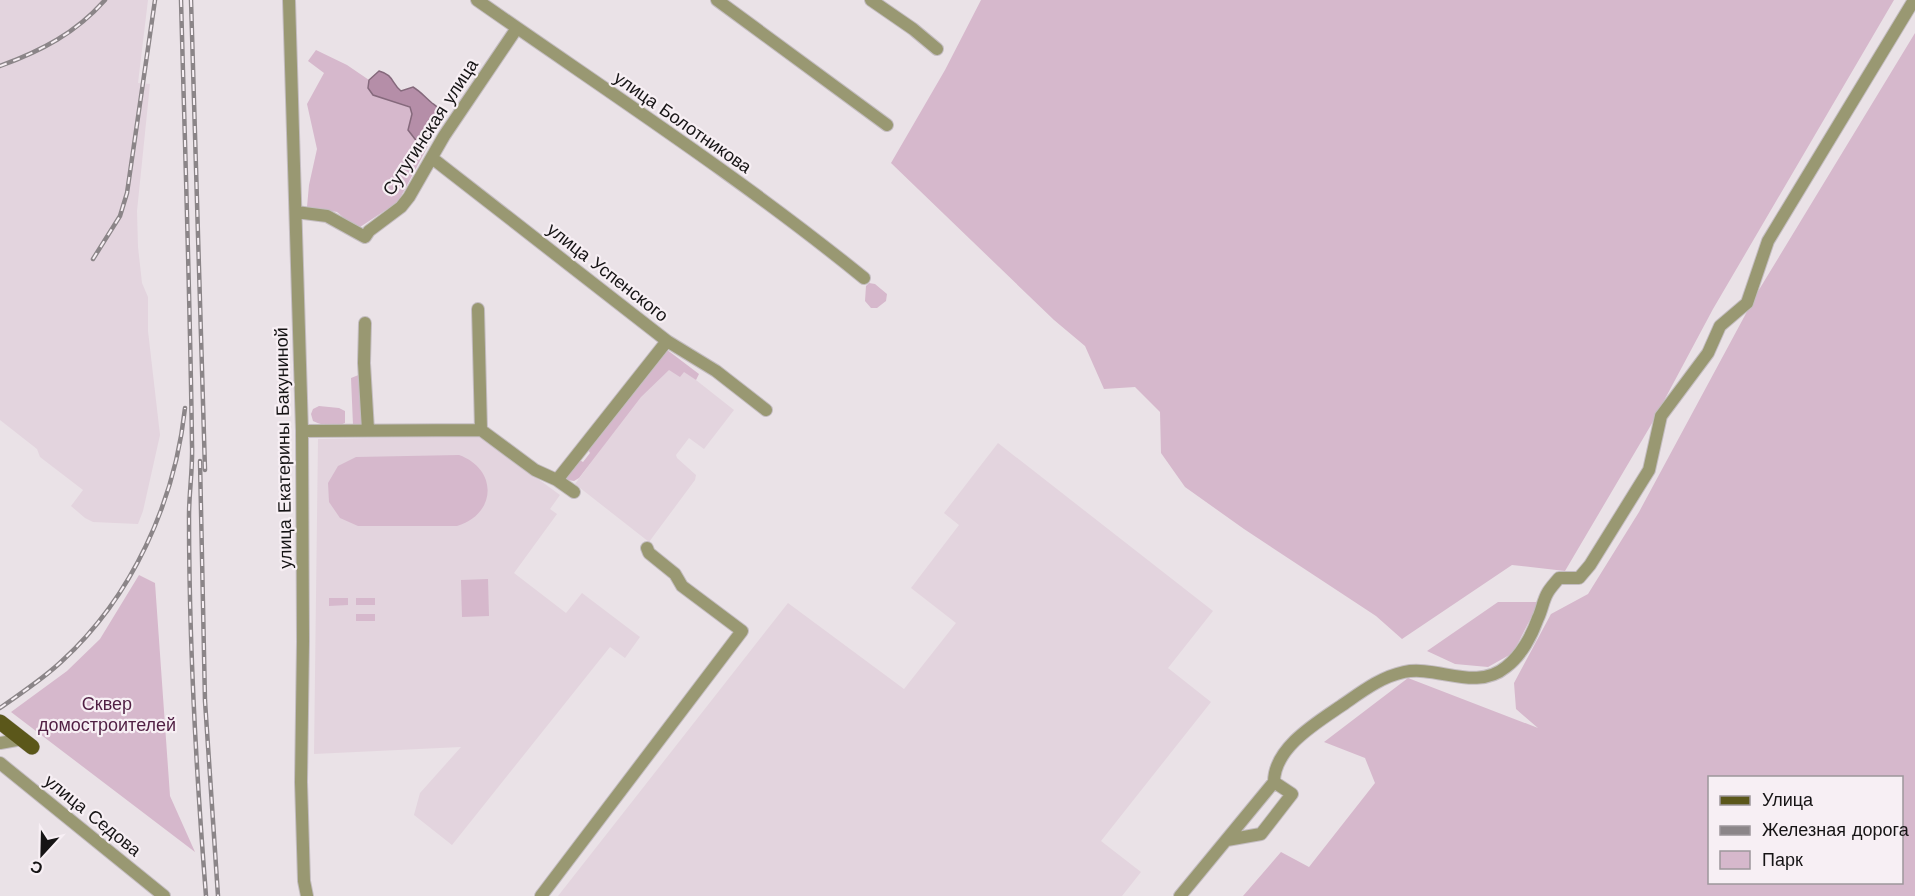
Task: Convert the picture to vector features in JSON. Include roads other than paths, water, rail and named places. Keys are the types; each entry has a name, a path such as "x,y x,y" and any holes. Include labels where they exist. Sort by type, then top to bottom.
{"main road":[{"path":"0,722 27,743"}],"street":[{"name":"улица Екатерины Бакуниной","path":"289,0 302,431 301,782 304,881 307,896"},
{"name":"улица Болотникова","path":"477,0 789,219 864,278"},
{"path":"717,0 887,125"},
{"path":"872,0 914,29 937,49"},
{"path":"1180,896 1274,782 1274,771 1301,734 1382,679 1406,671 1431,672 1463,678 1485,676 1506,668 1522,649 1538,620 1547,593 1559,578 1579,578 1590,565 1649,470 1661,417 1708,353 1720,326 1747,303 1768,241 1914,0"},
{"name":"Сутугинская улица","path":"296,212 327,216 365,237 369,231 401,207 444,136 518,28"},
{"name":"улица Успенского","path":"432,158 667,341 716,371 766,410"},
{"path":"478,309 481,430"},
{"path":"364,323 368,430"},
{"path":"557,480 667,341"},
{"path":"302,431 481,430 535,470 557,480 574,492"},
{"path":"541,896 742,631 682,586 675,574 649,553 647,548"},
{"path":"0,743 27,743"},
{"name":"улица Седова","path":"0,763 164,896"},
{"path":"1227,840 1261,834 1292,794 1274,782"}],"railway":[{"path":"0,66 57,40 82,22 105,0"},
{"path":"93,259 120,216 127,193 155,0"},
{"path":"181,0 192,453 189,516 190,611 196,754 206,896"},
{"path":"191,0 205,470"},
{"path":"0,708 40,680 87,636 129,578 160,512 180,443 185,408"},
{"path":"200,461 205,701 218,896"}],"park label":[{"name":"Сквер домостроителей","path":"107,713"}]}
